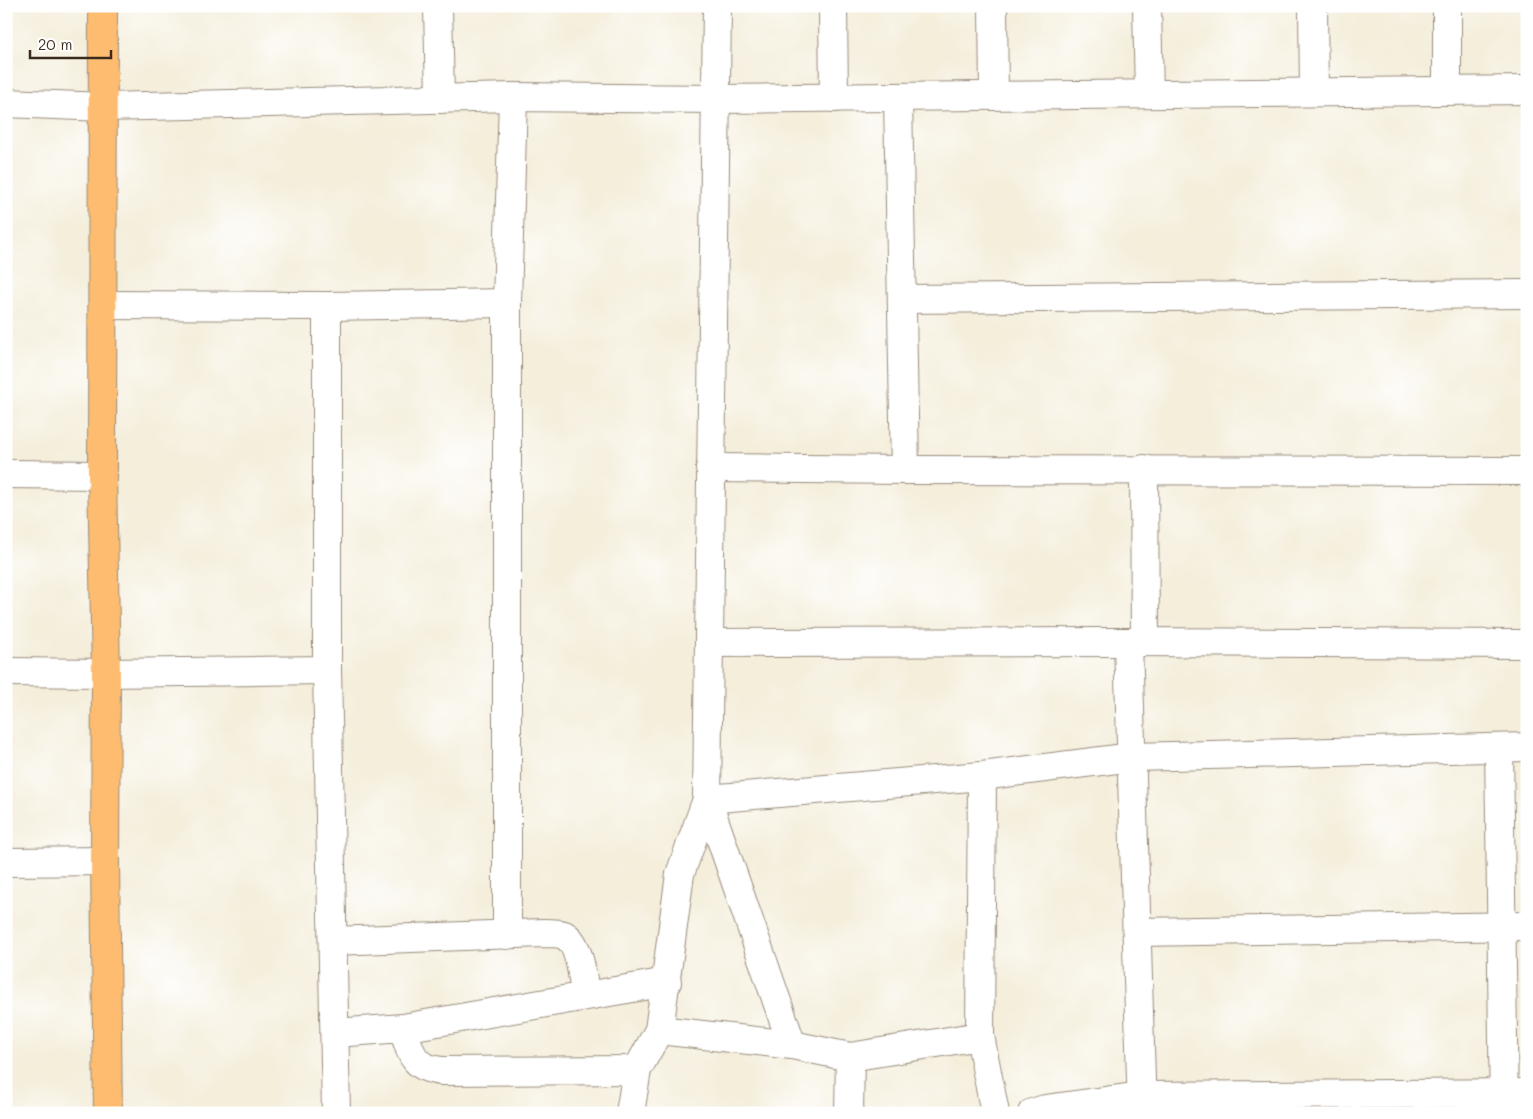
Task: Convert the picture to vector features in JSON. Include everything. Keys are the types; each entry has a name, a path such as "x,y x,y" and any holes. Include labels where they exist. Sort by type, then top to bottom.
{"highway":[{"path":"103,6 102,474 106,673 105,862 108,1113"}],"street":[{"path":"438,6 440,99"},
{"path":"630,1113 638,1070 659,1030 667,982 680,874 707,799 717,6"},
{"path":"834,6 834,98"},
{"path":"993,6 994,96"},
{"path":"1147,6 1149,94"},
{"path":"1314,6 1314,92"},
{"path":"1447,91 1448,6"},
{"path":"6,103 104,107 513,97 898,98 1527,90"},
{"path":"507,935 507,303 513,97"},
{"path":"898,98 905,470"},
{"path":"902,299 1527,294"},
{"path":"103,305 326,306 507,303"},
{"path":"326,306 327,670 336,1113"},
{"path":"710,468 1527,471"},
{"path":"1142,1104 1133,757 1144,469"},
{"path":"6,474 102,474"},
{"path":"709,643 1137,642 1527,644"},
{"path":"6,672 106,673 327,670"},
{"path":"707,799 982,776 1133,757 1527,747"},
{"path":"1032,1113 1045,1109 1142,1104 1512,1100 1514,926 1499,748"},
{"path":"982,776 980,1036 995,1113"},
{"path":"707,799 792,1045"},
{"path":"6,862 105,862"},
{"path":"1137,932 1514,926"},
{"path":"333,941 563,934 571,940 582,970 585,995"},
{"path":"335,1032 403,1028 667,982"},
{"path":"403,1028 411,1053 418,1063 428,1070 638,1070"},
{"path":"659,1030 792,1045 850,1058 980,1036"},
{"path":"849,1113 850,1058"}]}
